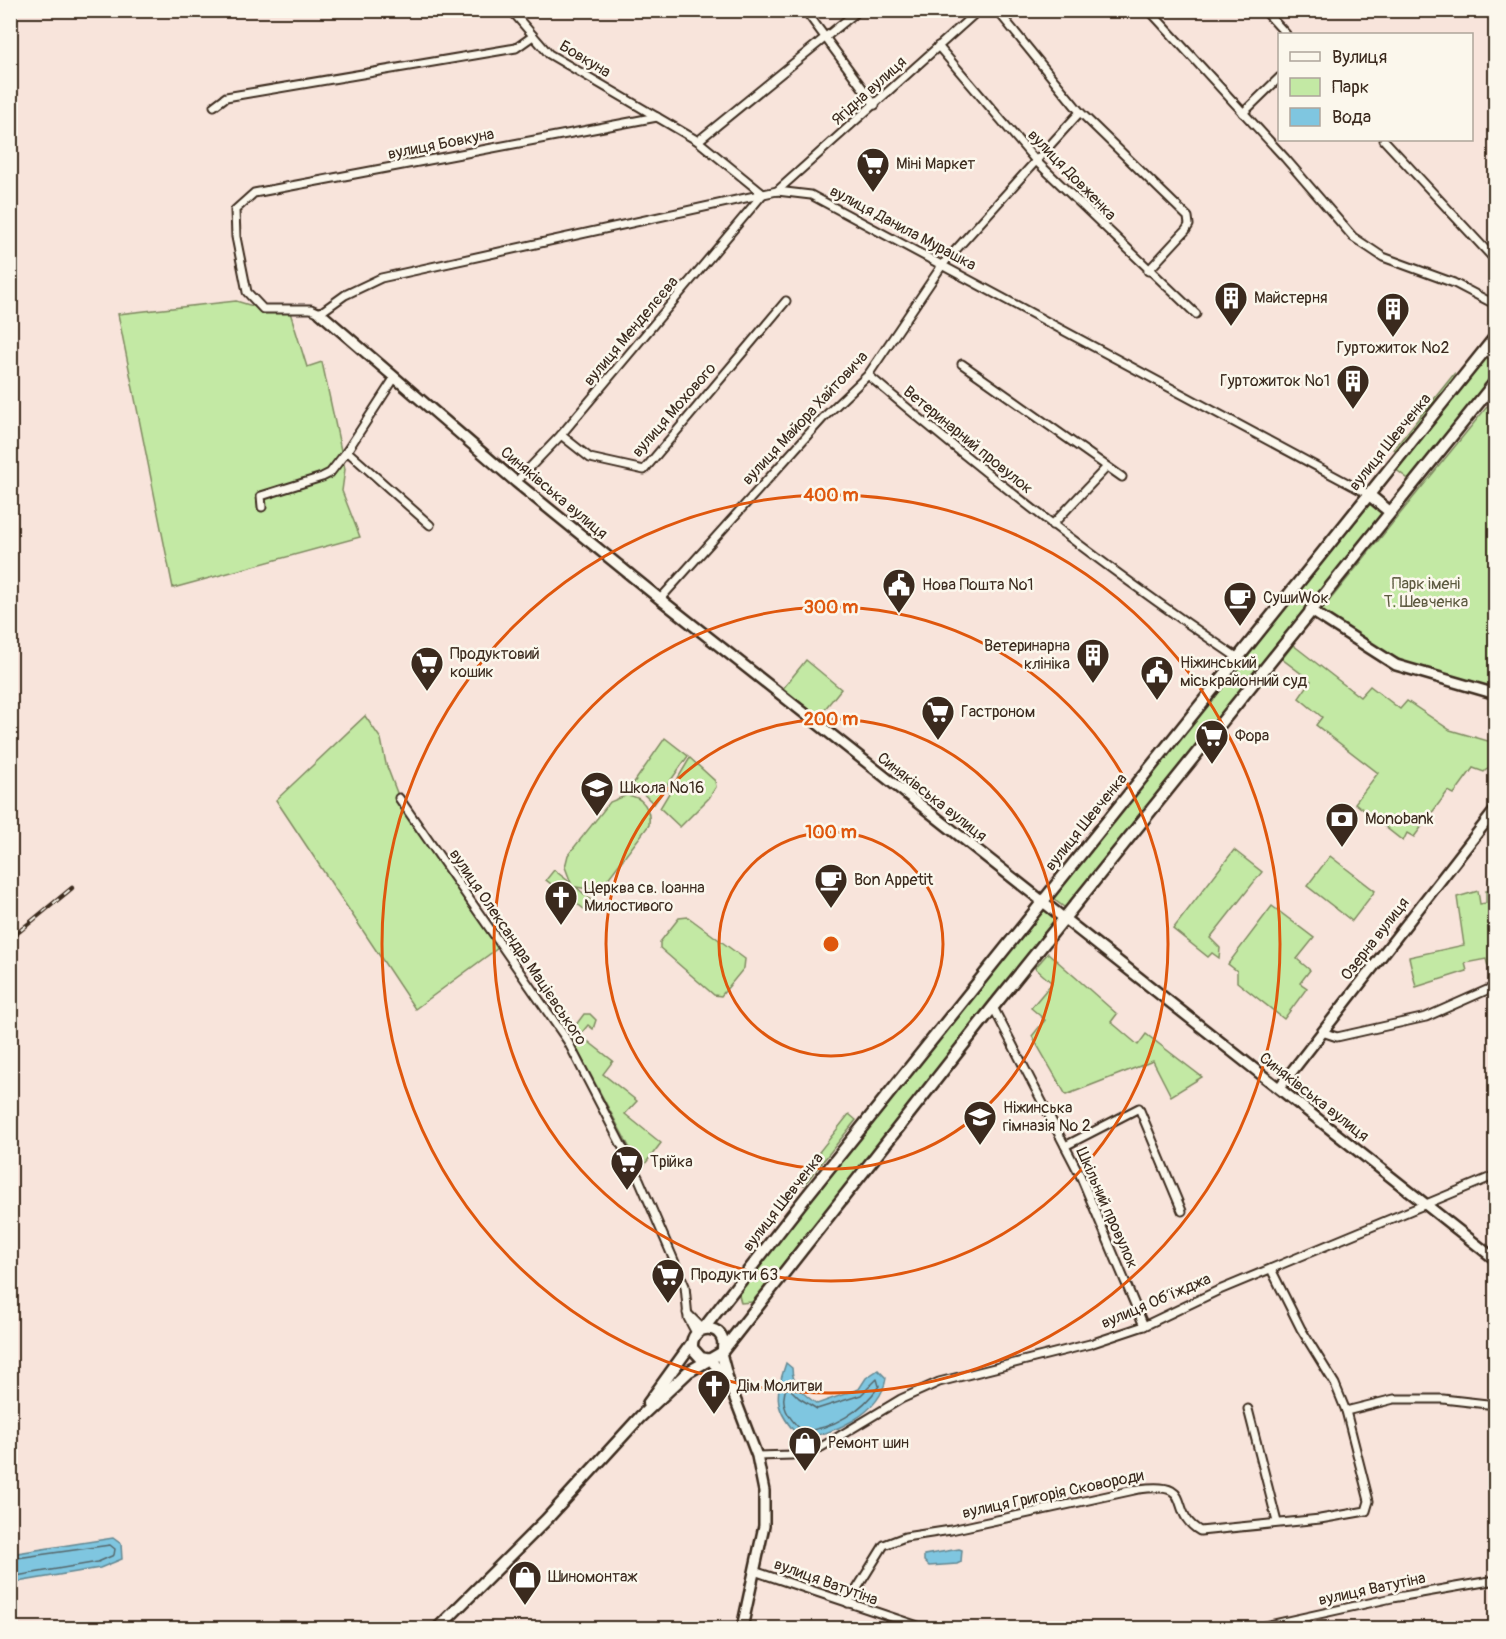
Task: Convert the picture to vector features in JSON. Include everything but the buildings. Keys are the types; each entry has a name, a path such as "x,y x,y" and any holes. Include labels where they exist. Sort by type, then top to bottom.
{"main road":[{"name":"вулиця Шевченка","path":"640,1417 699,1333 1496,336"},
{"path":"722,1351 724,1340 719,1333 712,1328 699,1333 697,1356 710,1360 722,1351 1310,610 1496,381"},
{"path":"1368,494 1390,512"},
{"name":"вулиця Шевченка","path":"438,1629 546,1520 640,1417 687,1372 710,1360"}],"street":[{"name":"Бовкуна","path":"511,10 549,54 698,141 763,194"},
{"path":"805,10 824,39 875,105"},
{"path":"698,141 859,10"},
{"name":"Ягідна вулиця","path":"777,191 980,10"},
{"path":"997,10 1080,112 1188,217 1189,225 1186,230 1148,271"},
{"path":"1149,10 1285,158 1334,219 1360,243 1392,261 1454,283 1496,305"},
{"path":"1264,10 1285,33"},
{"path":"214,106 226,98 516,48 533,36"},
{"name":"вулиця Довженка","path":"938,46 1036,160 1148,271 1196,314"},
{"path":"1243,113 1278,79"},
{"name":"вулиця Майора Хайтовича","path":"660,599 823,418 868,375 943,264 1080,112"},
{"name":"вулиця Бовкуна","path":"320,314 311,309 263,309 247,292 236,237 235,210 254,193 657,117"},
{"path":"1385,141 1496,261"},
{"name":"вулиця Данила Мурашка","path":"320,314 345,295 381,278 777,191 811,195 1368,494"},
{"name":"вулиця Менделєєва","path":"516,482 561,435 763,194"},
{"name":"вулиця Мохового","path":"561,435 590,458 644,470 786,301"},
{"name":"Синяківська вулиця","path":"320,314 516,482 660,599 1496,1260"},
{"path":"962,364 1106,468 1122,477"},
{"name":"Ветеринарний провулок","path":"868,375 960,453 1052,525 1147,597 1238,658"},
{"path":"262,507 261,496 330,473 395,377"},
{"path":"347,451 430,525"},
{"path":"1052,525 1106,468"},
{"path":"1310,610 1396,664 1496,694"},
{"name":"вулиця Олександра Мацієвського","path":"399,798 567,1040 639,1179 685,1286 687,1313 699,1333"},
{"name":"Озерна вулиця","path":"1278,1088 1496,809"},
{"path":"1322,1032 1337,1037 1426,1017 1496,986"},
{"name":"Шкільний провулок","path":"993,1008 1080,1175 1143,1326"},
{"path":"1065,1146 1139,1108 1182,1211"},
{"name":"вулиця Обʼїжджа","path":"756,1456 792,1455 818,1449 901,1399 939,1382 1090,1344 1143,1326 1271,1269 1496,1175"},
{"name":"вулиця Григорія Сковороди","path":"848,1603 884,1545 905,1537 951,1530 1114,1493 1157,1486 1172,1490 1179,1498 1185,1519 1200,1531 1341,1516 1366,1511 1369,1506 1346,1411 1335,1384 1300,1329 1271,1269"},
{"path":"722,1351 729,1383 756,1456 764,1491 765,1511 742,1629"},
{"path":"710,1360 729,1383"},
{"path":"1346,1411 1394,1399 1443,1399 1496,1405"},
{"path":"1248,1409 1277,1522"},
{"name":"вулиця Ватутіна","path":"754,1571 924,1629"},
{"name":"вулиця Ватутіна","path":"1256,1629 1387,1599 1496,1580"}],"green space":[{"path":"236,301 263,309 289,309 307,367 322,362 345,469 342,491 360,537 173,588 118,314"},
{"path":"1495,340 1495,375 1411,481 1394,468"},
{"path":"1454,374 1454,380 1396,451 1394,449"},
{"name":"Парк імені Т. Шевченка","path":"1495,397 1495,688 1448,676 1387,654 1352,634 1321,611"},
{"path":"1368,500 1384,513 1068,910 1052,898"},
{"path":"1293,645 1360,697 1370,686 1400,709 1407,701 1450,730 1495,743 1495,761 1484,772 1473,768 1454,794 1448,791 1414,837 1407,833 1403,841 1355,803 1378,773 1316,725 1322,717 1299,698 1311,681 1282,659"},
{"path":"806,660 841,689 816,720 781,691"},
{"path":"365,716 381,739 386,764 399,798 502,945 415,1009 276,800"},
{"path":"665,738 688,756 654,804 633,784"},
{"path":"690,758 715,781 716,787 709,798 680,827 660,808"},
{"path":"627,795 637,798 645,805 649,814 649,825 604,884 594,890 576,887 591,900 584,909 546,880 554,870 571,883 565,867 568,855 610,802"},
{"path":"1234,850 1262,872 1210,938 1220,948 1219,958 1212,953 1208,957 1173,929"},
{"path":"1330,856 1375,891 1352,921 1307,886"},
{"path":"1495,890 1495,964 1488,966 1486,959 1465,963 1467,971 1416,987 1409,957 1464,945 1457,897 1478,891 1480,904 1486,903 1486,891"},
{"path":"1272,906 1314,938 1297,959 1310,970 1300,983 1307,988 1284,1019 1237,982 1237,971 1228,964"},
{"path":"1044,909 1059,921 752,1302 741,1303 738,1291"},
{"path":"688,917 745,959 744,968 721,996 714,995 660,948 660,942 679,918"},
{"path":"1048,953 1117,1014 1111,1022 1138,1045 1146,1034 1202,1077 1171,1096 1153,1061 1066,1095 1032,1036 1045,1020 1031,1008 1052,983 1035,968"},
{"path":"584,1014 590,1014 596,1020 593,1029 588,1025 580,1035 613,1061 603,1074 637,1101 625,1114 661,1143 641,1169 569,1034"},
{"path":"849,1114 856,1120 804,1185 797,1180"}],"water":[{"path":"786,1363 792,1368 792,1374 799,1389 817,1404 859,1389 866,1378 878,1370 886,1378 882,1391 865,1412 840,1427 800,1438 785,1419 779,1403 779,1386"},
{"path":"113,1538 121,1544 122,1559 100,1568 11,1583 11,1554"},
{"path":"962,1550 961,1562 957,1564 929,1566 924,1561 924,1555"}],"railway":[{"path":"10,939 72,888"}],"place":[{"name":"Міні Маркет","path":"873,193"},
{"name":"Майстерня","path":"1231,327"},
{"name":"Гуртожиток №2","path":"1393,338"},
{"name":"Гуртожиток №1","path":"1353,410"},
{"name":"Нова Пошта №1","path":"899,614"},
{"name":"СушиWок","path":"1240,627"},
{"name":"Ветеринарна клініка","path":"1093,684"},
{"name":"Продуктовий кошик","path":"427,692"},
{"name":"Ніжинський міськрайонний суд","path":"1157,701"},
{"name":"Гастроном","path":"938,741"},
{"name":"Фора","path":"1212,765"},
{"name":"Школа №16","path":"597,817"},
{"name":"Monobank","path":"1342,848"},
{"name":"Bon Appetit","path":"831,909"},
{"name":"Церква св. Іоанна Милостивого","path":"561,926"},
{"name":"Ніжинська гімназія № 2","path":"980,1146"},
{"name":"Трійка","path":"627,1191"},
{"name":"Продукти 63","path":"668,1304"},
{"name":"Дім Молитви","path":"714,1415"},
{"name":"Ремонт шин","path":"805,1472"},
{"name":"Шиномонтаж","path":"525,1606"}]}
